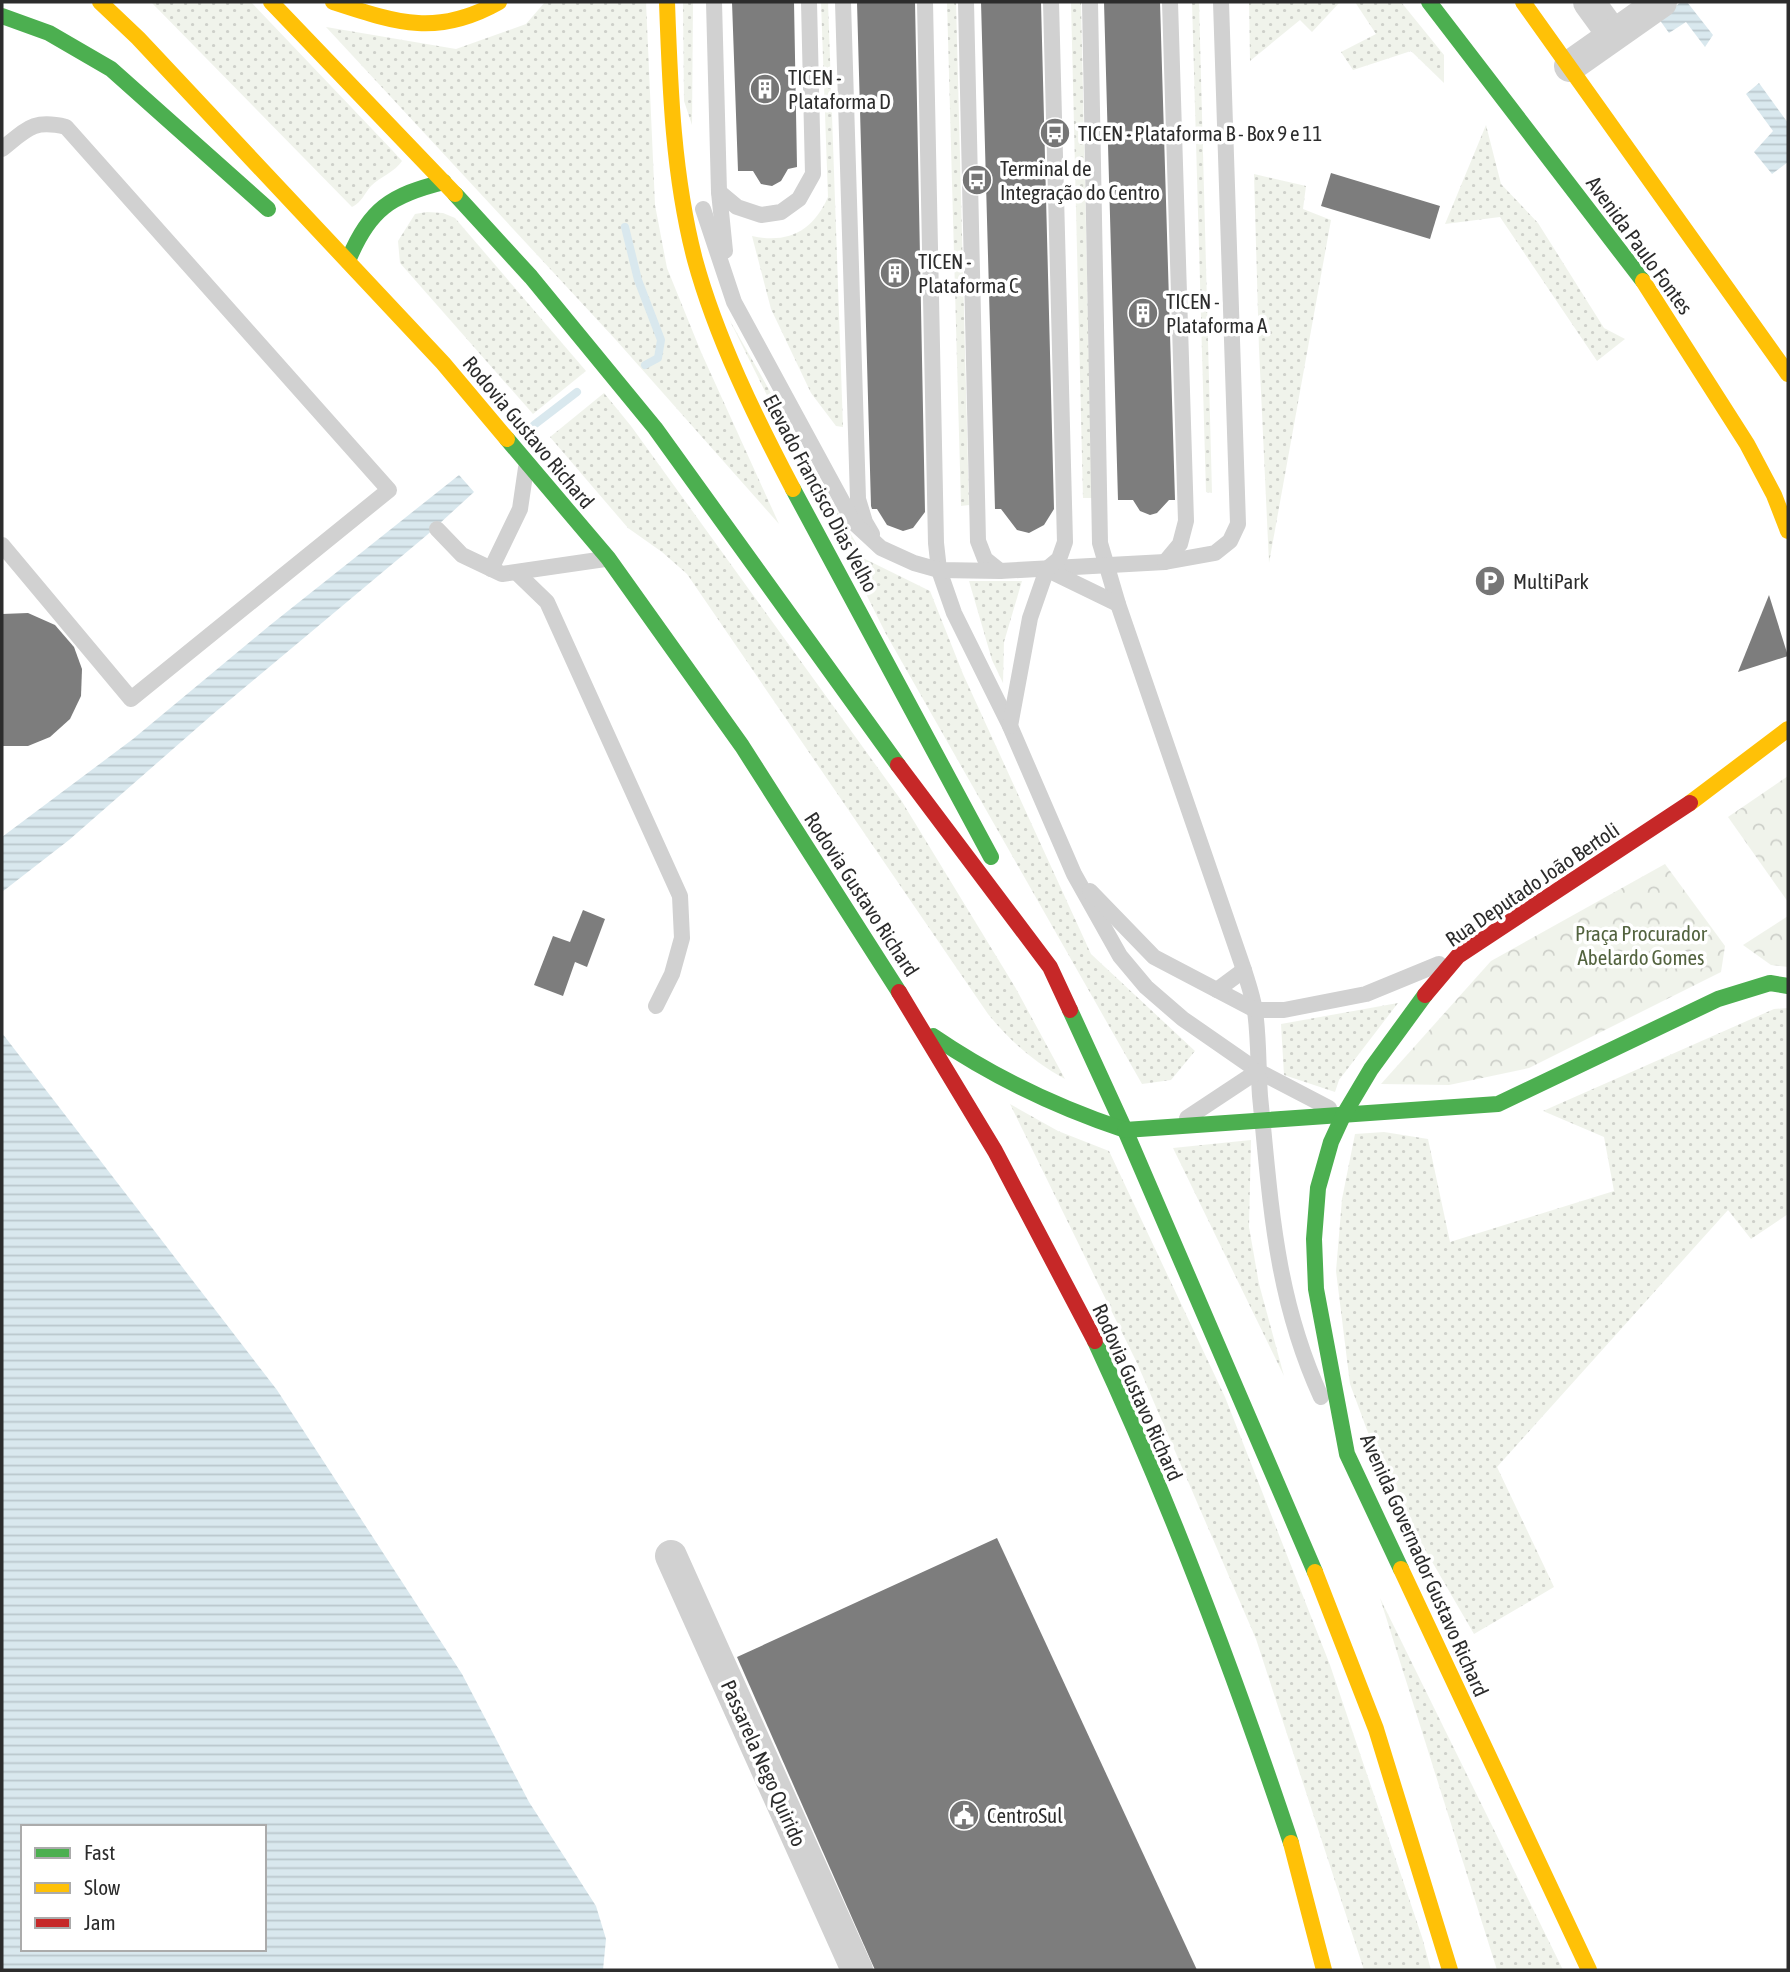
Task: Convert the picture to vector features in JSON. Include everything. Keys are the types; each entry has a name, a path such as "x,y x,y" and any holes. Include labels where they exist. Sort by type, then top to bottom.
{"main road":[{"name":"Rodovia Gustavo Richard","path":"100,2 138,38 443,363 608,558 741,746 923,1029 995,1151 1096,1343 1158,1486 1214,1624 1291,1842 1324,1970"},
{"path":"271,2 531,277 655,428 921,796 1049,967 1125,1130 1287,1504 1350,1659 1376,1729 1450,1970"},
{"path":"333,2 397,21 423,24 463,19 487,10 499,2"},
{"name":"Elevado Francisco Dias Velho","path":"667,2 670,97 685,214 695,259 710,306 737,375 759,425 1049,967"},
{"name":"Avenida Paulo Fontes","path":"1429,2 1653,294 1747,444 1774,495 1788,531"},
{"path":"1523,2 1788,374"},
{"path":"2,16 49,33 111,69 277,216"},
{"path":"348,261 361,230 383,206 411,189 444,182"},
{"path":"308,244 443,363"},
{"name":"Rua Deputado João Bertoli","path":"1343,1115 1411,1012 1458,956 1689,804 1788,729"},
{"path":"923,1029 970,1062 1019,1090 1071,1113 1125,1130 1171,1128 1498,1104 1718,999 1770,983 1788,986"},
{"name":"Avenida Governador Gustavo Richard","path":"1343,1115 1331,1142 1318,1188 1314,1239 1320,1313 1347,1454 1589,1970"},
{"path":"1560,1907 1597,1954"}],"street":[{"path":"1589,2 1613,36"},
{"path":"1570,66 1661,2"},
{"name":"Passarela Nego Quirido","path":"671,1556 857,1970"}],"lane":[{"path":"714,2 721,231 734,302"},
{"path":"719,192 737,207 761,215 781,212 799,199 813,174 809,2"},
{"path":"843,2 858,499 865,522 881,548"},
{"path":"925,2 936,543 939,570 954,613 1010,726 1074,874 1120,956 1146,987 1183,1019 1258,1071 1343,1115"},
{"path":"966,2 978,541 985,559 1000,571"},
{"path":"1010,726 1030,618 1047,569 1059,559 1065,542 1051,2"},
{"path":"1090,2 1100,544 1118,604 1244,970 1255,1010 1258,1071 1276,1253 1290,1315 1305,1362 1347,1454"},
{"path":"1165,562 1180,544 1186,521 1170,2"},
{"path":"670,97 697,191 734,302 854,523 881,548 914,563 939,570 1000,571 1165,562 1215,553 1230,541 1238,524 1221,2"},
{"path":"2,149 31,125 47,122 66,127 389,490 131,699 2,545"},
{"path":"491,569 520,509 527,462"},
{"path":"437,528 462,555 502,574 608,558"},
{"path":"914,563 936,543"},
{"path":"1100,544 1133,564"},
{"path":"1047,569 1118,604"},
{"path":"517,573 547,602 680,896 682,939 673,974 656,1006"},
{"path":"1074,874 1154,957 1255,1010 1284,1010 1366,994 1458,956"},
{"path":"1217,990 1244,970"},
{"path":"1171,1128 1258,1071"}],"green space":[{"path":"151,2 251,2 402,161 371,186 352,207"},
{"path":"545,2 646,2 655,205 667,268 701,352 779,524 616,340 326,27 456,49 526,24"},
{"path":"683,2 693,2 692,125 684,101"},
{"path":"821,2 828,2 843,427 836,426 811,393 771,309 752,236 777,238 798,232 815,219 828,197"},
{"path":"947,2 956,2 969,505 961,506"},
{"path":"1071,2 1081,2 1092,498 1083,498"},
{"path":"1192,2 1199,2 1212,493 1206,492"},
{"path":"1249,2 1340,2 1312,32 1300,20 1250,61"},
{"path":"1355,2 1401,2 1444,55 1444,83 1411,51 1353,70 1341,52 1376,34"},
{"path":"1486,125 1501,184 1538,223 1604,328 1625,339 1597,361 1500,217 1445,224"},
{"path":"1254,174 1306,186 1303,209 1331,220 1269,563 1259,349"},
{"path":"443,213 455,218 586,371 533,414 400,263 398,241 415,214"},
{"path":"729,319 865,559 930,591 963,674 1091,954 1195,1051 1171,1080 1142,1084 886,634"},
{"path":"604,393 631,426 901,800 1015,987 1065,1079 1023,1050 988,1014 687,574 628,528 550,437"},
{"path":"969,581 1022,581 1004,642 1003,683 992,660"},
{"path":"1788,776 1788,902 1728,817"},
{"name":"Praça Procurador Abelardo Gomes","path":"1665,864 1725,946 1721,972 1529,1068 1449,1085 1381,1084 1491,961"},
{"path":"1788,916 1788,967 1771,965 1743,945"},
{"path":"1398,1003 1339,1080 1335,1092 1284,1075 1281,1024"},
{"path":"1788,1008 1788,1214 1751,1239 1728,1210 1497,1467 1554,1587 1474,1634 1387,1484 1350,1384 1336,1271 1342,1199 1355,1134 1384,1132 1428,1139 1450,1242 1614,1191 1604,1137 1543,1111 1774,1009"},
{"path":"1010,1104 1058,1131 1109,1151 1225,1397 1330,1665 1431,1970 1364,1970 1256,1639 1137,1363"},
{"path":"1251,1140 1249,1227 1259,1284 1284,1376 1173,1148"},
{"path":"1380,1598 1563,1970 1497,1970"}],"shaded area":[{"path":"1681,2 1687,2 1713,35 1705,47 1686,22 1669,33 1659,19"},
{"path":"1759,83 1788,123 1788,162 1772,174 1754,152 1773,131 1746,94"},
{"path":"459,475 474,492 427,535 213,714 69,840 2,892 2,837 133,739 269,626"},
{"path":"2,1033 277,1390 462,1674 529,1802 596,1906 606,1939 603,1970 2,1970"}],"building":[{"name":"TICEN - Plataforma D","path":"732,2 794,2 797,167 788,169 781,181 772,186 761,184 753,171 738,171"},
{"name":"TICEN - Plataforma C","path":"857,2 915,2 925,512 913,528 903,531 887,525 877,509 872,509 871,506"},
{"path":"981,2 1041,2 1054,509 1044,525 1029,533 1017,530 1001,509 995,509"},
{"name":"TICEN - Plataforma A","path":"1104,2 1160,2 1175,500 1169,500 1157,513 1150,515 1140,511 1133,500 1118,500"},
{"path":"1331,173 1440,206 1430,239 1321,206"},
{"path":"1769,595 1788,656 1738,672"},
{"path":"28,613 55,625 74,647 82,669 81,696 70,719 50,737 28,746 2,746 2,614"},
{"path":"583,910 605,919 587,967 575,962 563,996 534,985 553,936 570,942"},
{"name":"CentroSul","path":"997,1538 1197,1970 875,1970 737,1657"}],"waterway":[{"path":"625,227 638,280 661,340 658,358 645,365"},
{"path":"534,425 577,392"}],"traffic: fast":[{"path":"1429,2 1643,281"},
{"path":"2,16 49,33 111,69 268,209"},
{"path":"348,261 364,229 384,207 410,193 444,182"},
{"path":"455,194 531,277 655,428 898,765"},
{"path":"507,439 608,558 742,746 899,992"},
{"path":"793,489 991,857"},
{"path":"1125,1130 1498,1104 1718,999 1770,983 1788,986"},
{"path":"1401,1569 1347,1454 1316,1289 1314,1239 1318,1188 1331,1142 1371,1069 1425,995"},
{"path":"1070,1010 1125,1130 1315,1572"},
{"path":"933,1036 1026,1090 1125,1130"},
{"path":"1095,1341 1150,1464 1200,1589 1291,1843"}],"traffic: slow":[{"path":"100,2 138,38 443,363 507,439"},
{"path":"271,2 455,194"},
{"path":"333,2 377,16 417,23 456,20 499,2"},
{"path":"667,2 677,164 695,260 714,318 738,377 793,489"},
{"path":"1523,2 1788,374"},
{"path":"1643,281 1747,444 1774,495 1788,531"},
{"path":"1690,803 1788,729"},
{"path":"1401,1569 1589,1970"},
{"path":"1315,1572 1376,1729 1450,1970"},
{"path":"1291,1843 1324,1970"}],"traffic: jam":[{"path":"898,765 1050,967 1070,1010"},
{"path":"1425,995 1458,956 1690,803"},
{"path":"899,992 995,1151 1095,1341"}],"place":[{"name":"TICEN - Plataforma D","path":"765,89"},
{"name":"TICEN - Plataforma B - Box 9 e 11","path":"1055,133"},
{"name":"Terminal de Integração do Centro","path":"977,180"},
{"name":"TICEN - Plataforma C","path":"895,273"},
{"name":"TICEN - Plataforma A","path":"1143,313"},
{"name":"MultiPark","path":"1490,581"},
{"name":"CentroSul","path":"964,1815"}]}
